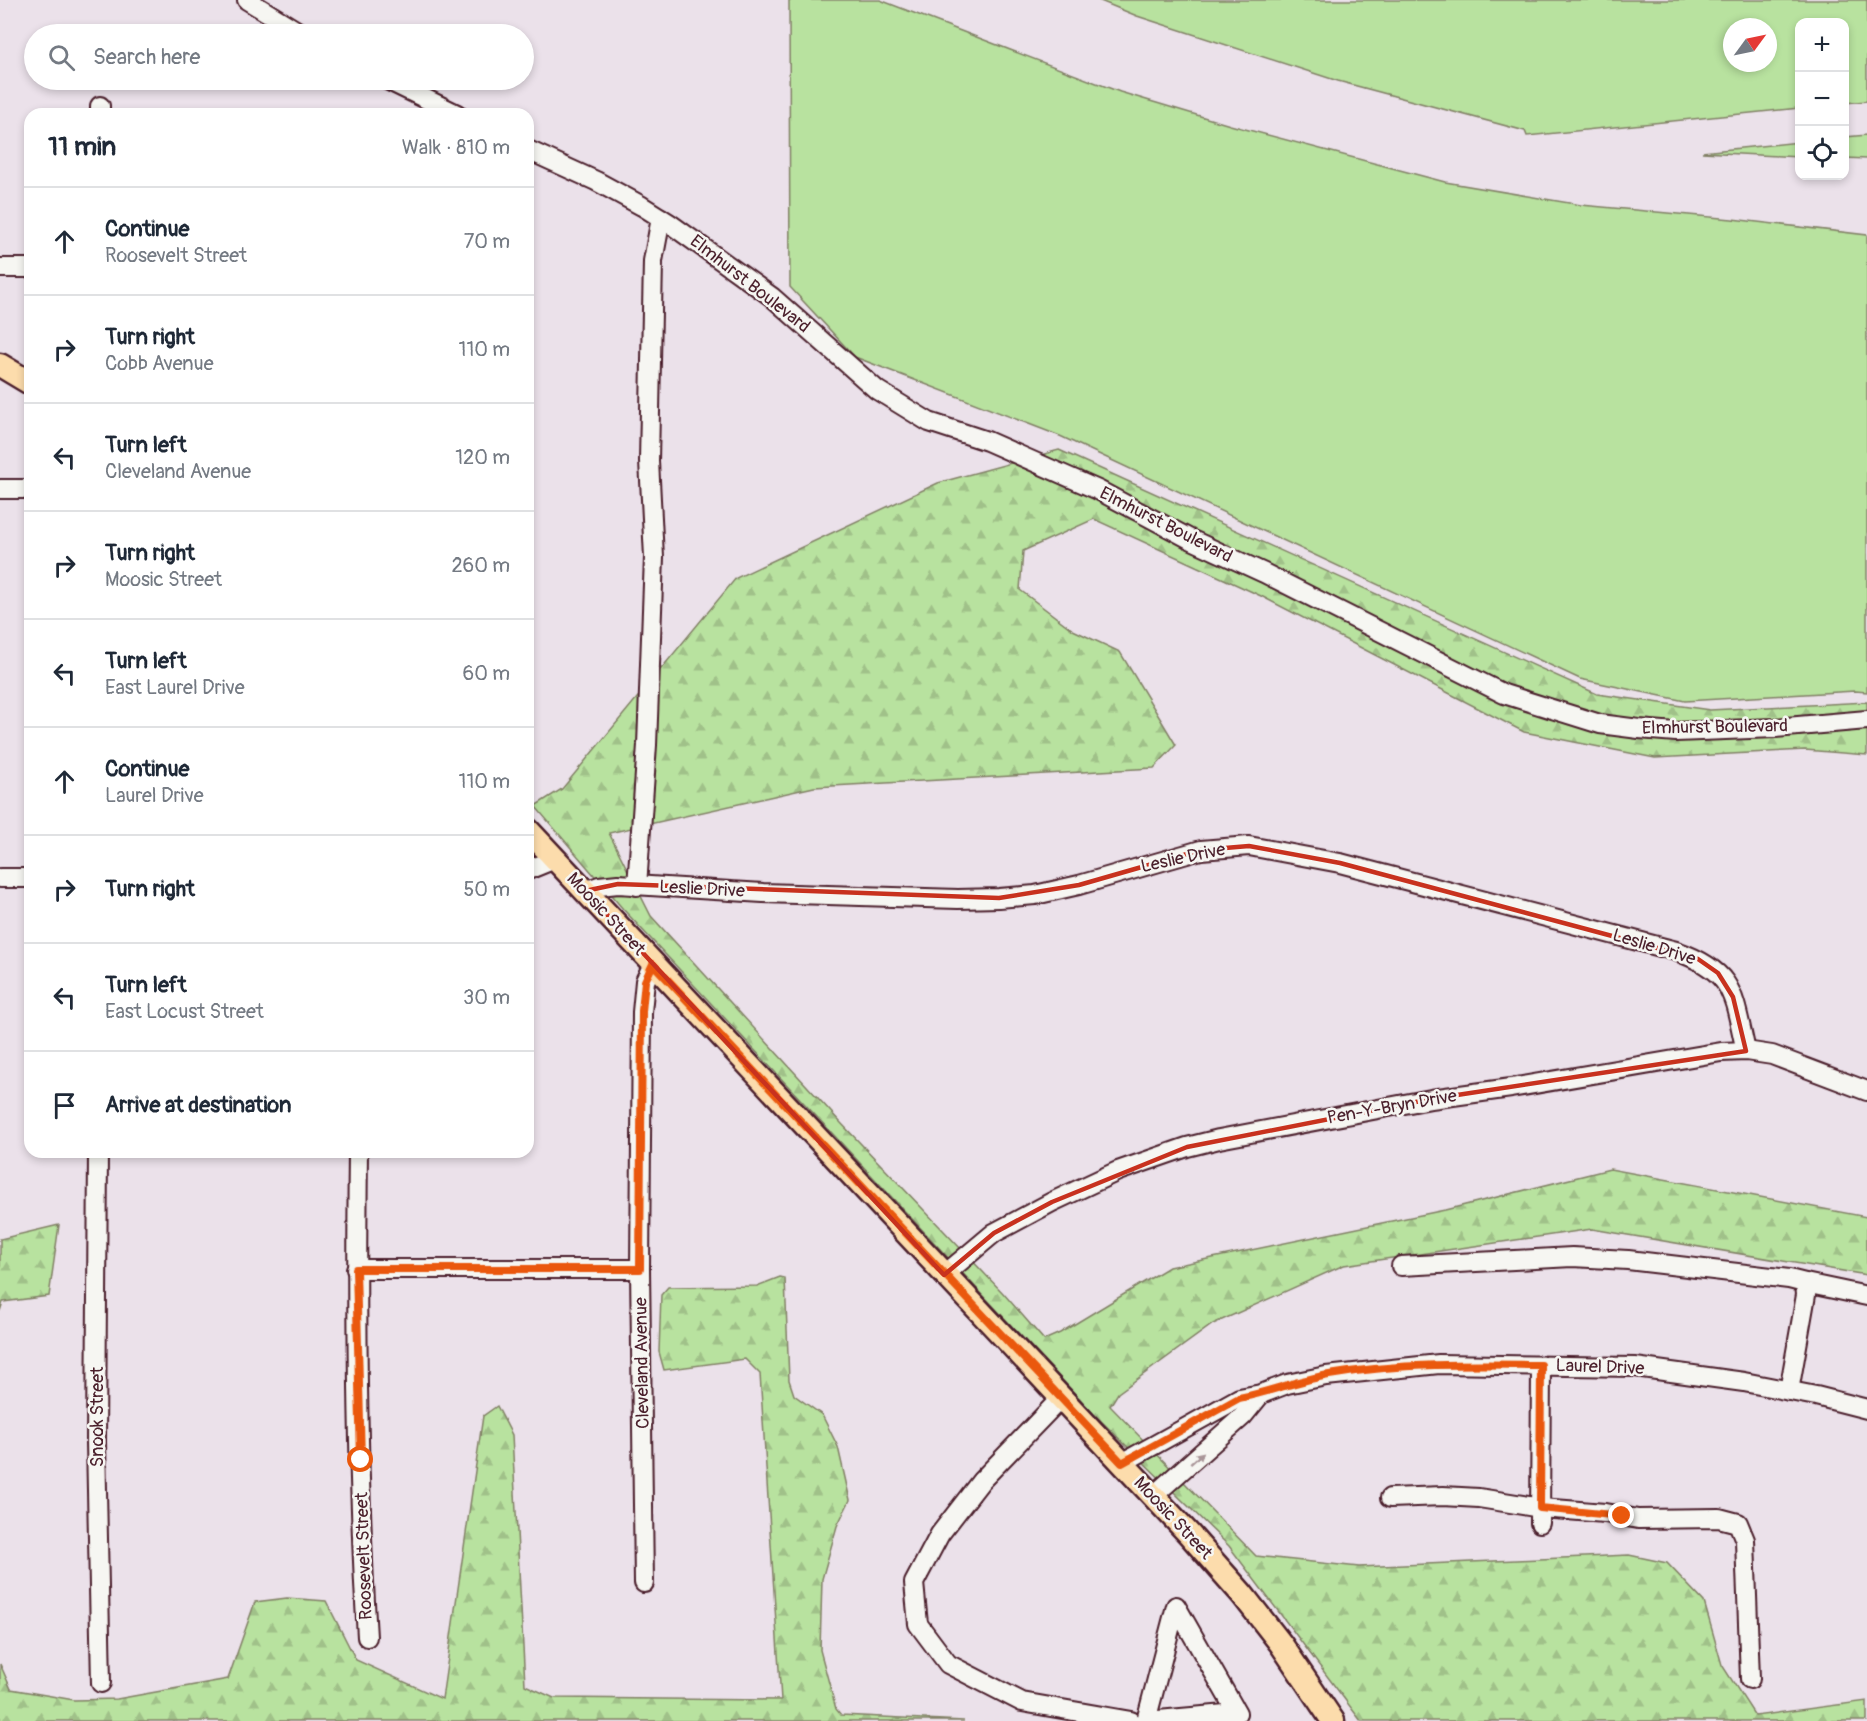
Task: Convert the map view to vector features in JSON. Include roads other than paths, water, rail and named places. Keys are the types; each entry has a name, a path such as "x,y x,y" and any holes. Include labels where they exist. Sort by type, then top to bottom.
{"main road":[{"path":"0,365 24,379"},
{"name":"Moosic Street","path":"534,836 1153,1496 1242,1594 1281,1644 1333,1721"}],"street":[{"path":"247,0 286,24"},
{"path":"408,90 445,108"},
{"name":"Elmhurst Boulevard","path":"534,153 596,181 661,218 772,297 877,390 929,422 987,441 1098,490 1190,539 1504,694 1600,724 1676,732 1775,728 1867,720"},
{"path":"637,886 647,745 654,557 649,461 653,261 661,218"},
{"path":"0,268 24,268"},
{"path":"0,489 24,489"},
{"name":"Leslie Drive","path":"585,891 609,885 957,899 999,898 1035,895 1068,888 1201,850 1249,846 1340,863 1676,951 1698,959 1718,973 1733,997 1746,1051"},
{"path":"534,868 555,859"},
{"path":"0,878 24,878"},
{"name":"Cleveland Avenue","path":"644,1583 640,1269 642,1011 645,981 653,964"},
{"name":"Pen-Y-Bryn Drive","path":"944,1275 994,1233 1052,1202 1118,1172 1187,1147 1241,1134 1431,1099 1523,1086 1721,1052 1746,1051 1772,1055 1867,1090"},
{"name":"Snook Street","path":"98,1158 96,1442 101,1683"},
{"name":"Roosevelt Street","path":"358,1158 356,1269 367,1637"},
{"path":"1401,1266 1572,1257 1628,1260 1789,1279 1867,1296"},
{"path":"356,1269 640,1269"},
{"path":"1789,1391 1806,1295 1805,1283"},
{"name":"Laurel Drive","path":"1122,1463 1239,1398 1261,1394 1287,1384 1347,1372 1439,1364 1635,1367 1675,1371 1789,1391 1867,1409"},
{"path":"1540,1516 1541,1365"},
{"path":"1153,1496 1243,1416 1261,1394"},
{"path":"1061,1398 981,1481 940,1534 914,1583 918,1624 948,1664 1022,1702 1131,1721"},
{"path":"1390,1498 1443,1496 1479,1498 1540,1516 1605,1513 1638,1519 1719,1518 1738,1523 1744,1539 1750,1679"},
{"path":"1176,1606 1237,1713 1146,1721 1176,1606"}]}
